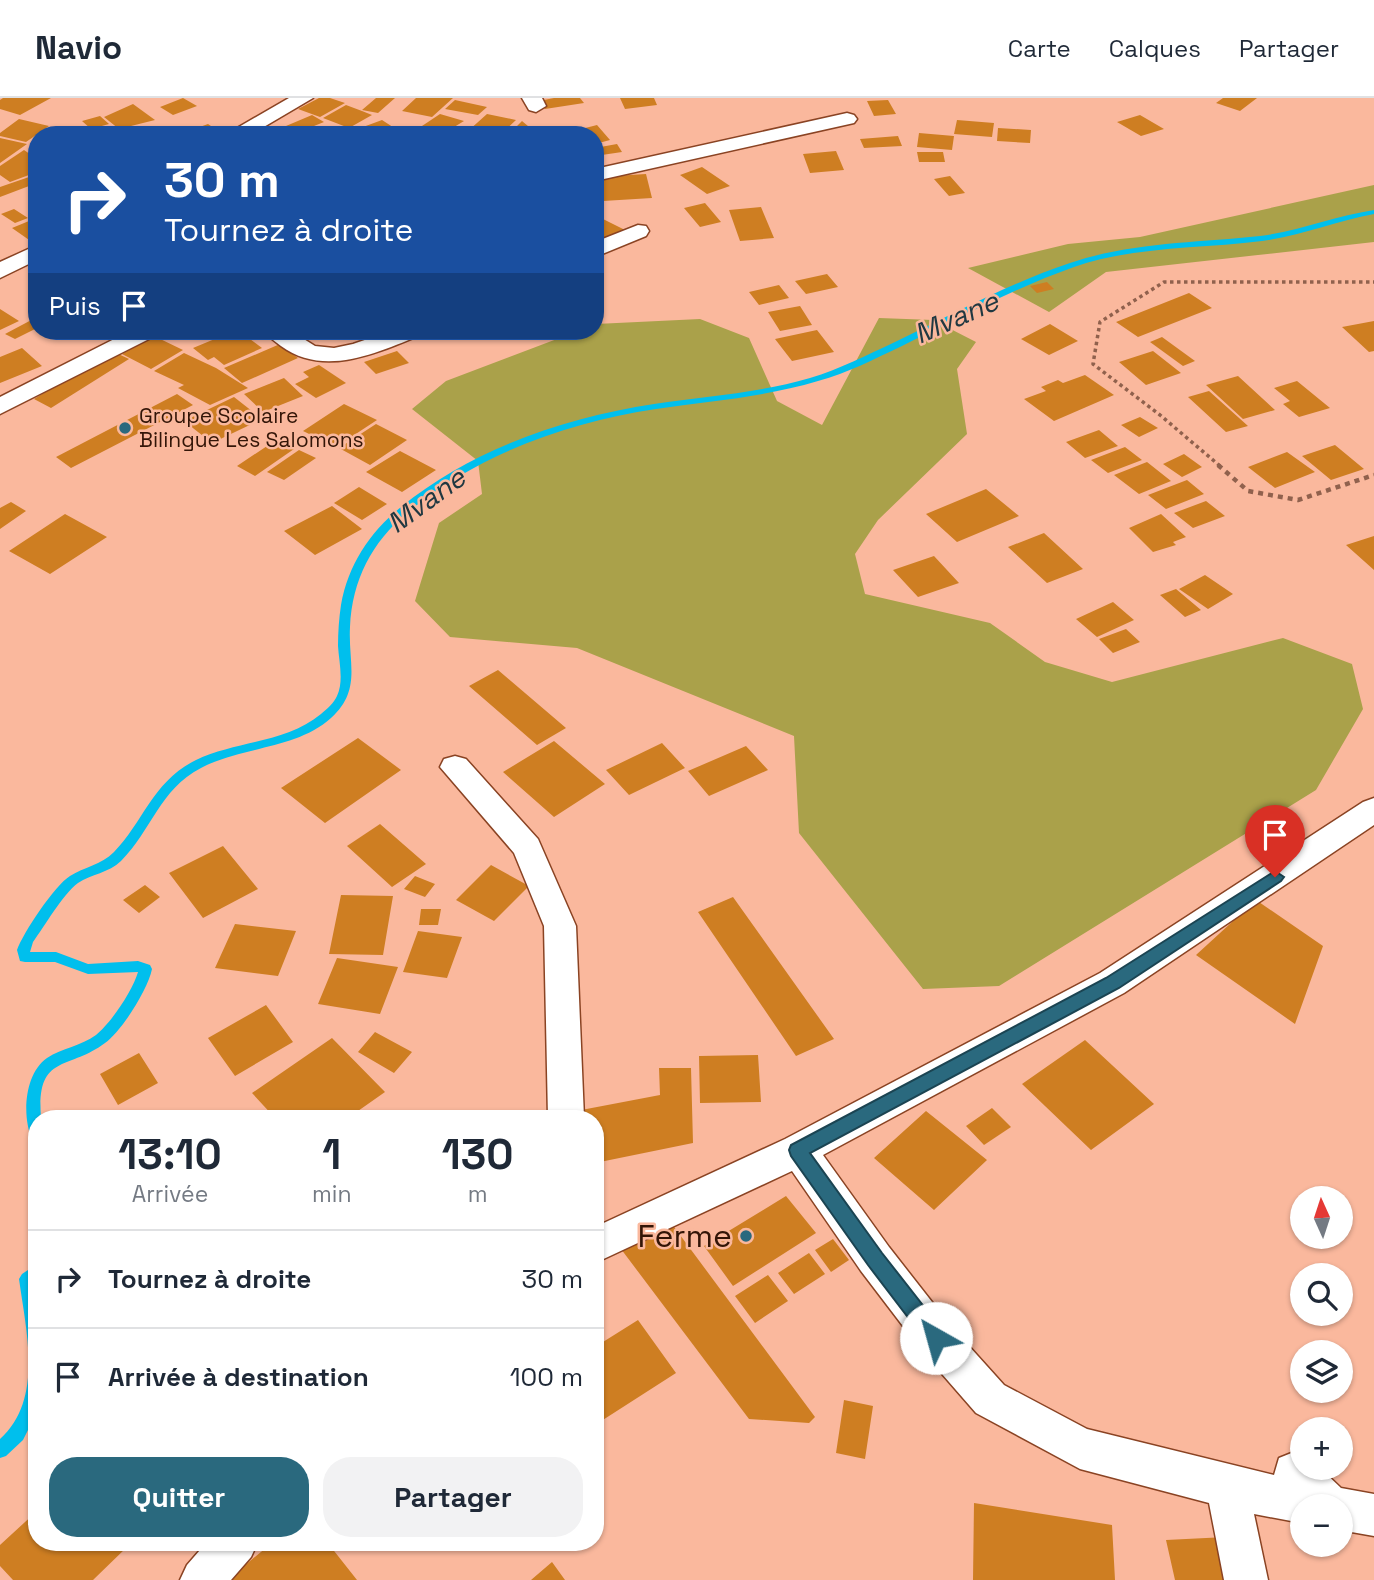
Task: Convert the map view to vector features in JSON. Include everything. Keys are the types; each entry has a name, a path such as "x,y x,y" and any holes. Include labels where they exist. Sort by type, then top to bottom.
{"street":[{"path":"252,126 303,98"},
{"path":"604,173 847,119"},
{"path":"604,246 638,231"},
{"path":"0,271 28,256"},
{"path":"0,407 130,340"},
{"path":"290,340 309,352 331,354 372,348 390,340"},
{"path":"455,767 527,847 560,926 566,1110"},
{"path":"604,1242 798,1150 1112,983 1374,810"},
{"path":"798,1150 875,1259 936,1338 990,1399 1080,1448 1227,1487 1290,1500"},
{"path":"1301,1480 1316,1494"},
{"path":"1227,1487 1246,1580"},
{"path":"1353,1511 1374,1514"},
{"path":"202,1580 228,1551"}],"path":[{"path":"1374,282 1164,282 1100,322 1093,364 1160,415 1248,491 1298,500 1374,475"}],"shaded area":[{"path":"1374,185 1374,242 1106,272 1049,312 968,268 1068,244 1140,237"},
{"path":"879,318 933,320 976,342 957,369 967,434 878,520 855,554 865,594 990,623 1045,662 1112,682 1283,638 1352,664 1363,709 1316,790 999,986 923,989 799,833 794,736 577,648 450,637 415,601 439,523 482,494 478,461 412,409 446,381 554,340 604,340 604,324 700,319 749,338 777,401 822,425"}],"building":[{"path":"51,98 20,115 0,109 0,100"},
{"path":"183,98 197,106 173,115 160,107"},
{"path":"319,98 345,103 320,117 298,109"},
{"path":"376,98 395,98 378,113 362,110"},
{"path":"416,98 453,98 432,117 402,111"},
{"path":"580,98 584,103 545,109 539,101"},
{"path":"620,98 654,98 657,105 625,109"},
{"path":"1223,98 1257,98 1240,111 1216,103"},
{"path":"455,100 487,107 478,115 445,109"},
{"path":"888,100 896,114 874,116 867,101"},
{"path":"133,104 155,120 131,126 115,126 104,117"},
{"path":"346,105 372,115 353,126 344,126 323,118"},
{"path":"440,114 464,121 456,126 422,126"},
{"path":"487,114 516,120 510,126 474,126"},
{"path":"312,115 324,122 314,126 286,126"},
{"path":"1140,115 1164,129 1141,136 1117,122"},
{"path":"100,116 109,124 88,126 82,121"},
{"path":"19,119 49,126 28,126 26,142 0,136 0,133"},
{"path":"382,120 391,126 366,126"},
{"path":"957,120 994,123 992,137 954,134"},
{"path":"998,128 1031,130 1030,143 997,141"},
{"path":"919,133 954,136 952,150 917,147"},
{"path":"898,136 902,146 864,148 860,139"},
{"path":"0,138 27,144 0,163"},
{"path":"617,144 622,152 604,155 604,146"},
{"path":"24,150 28,153 28,175 10,182 0,175 0,166"},
{"path":"836,151 844,170 810,173 803,154"},
{"path":"917,152 943,152 945,162 919,162"},
{"path":"702,167 730,186 707,194 680,175"},
{"path":"646,174 652,198 604,201 604,177"},
{"path":"950,176 965,193 949,196 934,179"},
{"path":"28,177 28,186 0,197 0,187"},
{"path":"705,203 721,222 700,227 684,208"},
{"path":"761,207 774,238 740,241 729,210"},
{"path":"14,209 28,218 15,223 1,214"},
{"path":"604,220 625,230 604,240"},
{"path":"28,221 28,239 12,228"},
{"path":"827,274 838,287 806,294 795,281"},
{"path":"1047,282 1054,289 1037,293 1030,286"},
{"path":"779,285 789,298 759,305 749,292"},
{"path":"1189,293 1212,308 1138,337 1116,322"},
{"path":"800,306 812,325 780,331 768,312"},
{"path":"0,309 19,321 0,330"},
{"path":"1374,321 1374,351 1369,352 1342,327"},
{"path":"28,322 28,332 15,339 5,334"},
{"path":"1050,324 1078,341 1049,355 1021,339"},
{"path":"817,330 834,352 792,361 775,339"},
{"path":"1162,337 1195,361 1183,366 1150,342"},
{"path":"147,340 162,340 183,350 151,369 122,354"},
{"path":"212,340 251,340 262,348 224,365 214,357 208,360 193,348"},
{"path":"280,344 298,358 242,383 224,368"},
{"path":"22,348 42,366 0,383 0,357"},
{"path":"112,351 129,359 51,408 34,399"},
{"path":"397,351 409,363 376,374 364,362"},
{"path":"1153,351 1181,373 1146,385 1119,362"},
{"path":"184,353 216,368 248,388 210,405 178,388 184,385 154,371"},
{"path":"319,365 346,383 316,398 295,384 309,377 303,372"},
{"path":"1085,375 1114,395 1054,421 1024,399 1046,391 1041,387 1058,380 1063,383"},
{"path":"1238,376 1275,410 1243,419 1206,385"},
{"path":"284,378 303,396 263,412 244,394"},
{"path":"1297,381 1330,408 1299,417 1283,404 1290,401 1274,388"},
{"path":"1209,391 1248,426 1226,432 1188,397"},
{"path":"177,394 193,405 71,468 56,457"},
{"path":"234,397 262,419 212,443 184,421"},
{"path":"344,404 377,420 336,447 303,431"},
{"path":"1140,417 1158,428 1139,437 1121,425"},
{"path":"376,424 407,440 370,465 339,448"},
{"path":"1099,430 1118,446 1085,458 1066,442"},
{"path":"276,440 294,449 255,476 237,466"},
{"path":"1335,445 1364,469 1331,480 1302,456"},
{"path":"1125,447 1142,460 1108,473 1091,460"},
{"path":"299,450 316,458 284,480 267,472"},
{"path":"400,451 436,470 402,492 366,472"},
{"path":"1287,452 1315,472 1275,488 1248,467"},
{"path":"1184,454 1202,467 1182,477 1163,464"},
{"path":"1147,462 1171,481 1139,494 1114,475"},
{"path":"1187,480 1204,494 1166,509 1148,495"},
{"path":"359,487 387,504 362,520 334,503"},
{"path":"986,489 1019,516 957,542 926,514"},
{"path":"1206,501 1225,516 1193,528 1174,513"},
{"path":"11,502 26,511 0,529 0,508"},
{"path":"332,506 362,529 315,555 284,531"},
{"path":"65,514 107,537 50,574 9,551"},
{"path":"1161,514 1186,537 1173,542 1176,545 1153,552 1129,528"},
{"path":"1044,533 1083,569 1047,583 1008,547"},
{"path":"1374,536 1374,570 1346,545"},
{"path":"934,556 959,583 918,597 893,570"},
{"path":"1205,575 1233,594 1208,609 1179,589"},
{"path":"1176,589 1201,610 1185,617 1160,595"},
{"path":"1113,602 1134,620 1097,637 1076,619"},
{"path":"1126,629 1140,642 1113,653 1099,639"},
{"path":"498,670 566,728 537,745 469,686"},
{"path":"358,738 401,770 325,823 281,788"},
{"path":"554,741 605,784 554,817 503,772"},
{"path":"662,743 685,768 629,795 606,770"},
{"path":"746,746 768,770 709,796 688,771"},
{"path":"380,824 426,864 392,887 347,846"},
{"path":"223,846 258,889 203,918 169,873"},
{"path":"491,865 529,886 494,921 456,900"},
{"path":"415,876 435,884 425,897 404,889"},
{"path":"145,885 160,897 139,913 123,900"},
{"path":"341,895 393,896 383,955 329,954"},
{"path":"733,897 834,1039 796,1056 698,912"},
{"path":"1256,900 1323,946 1295,1024 1196,955"},
{"path":"421,909 441,909 438,925 419,925"},
{"path":"235,924 296,931 278,976 215,968"},
{"path":"418,931 462,937 447,978 403,972"},
{"path":"337,958 398,967 380,1014 318,1004"},
{"path":"266,1005 293,1042 235,1076 208,1038"},
{"path":"375,1032 412,1052 394,1073 358,1052"},
{"path":"332,1038 385,1092 359,1110 268,1110 252,1093"},
{"path":"1085,1040 1154,1104 1091,1150 1022,1084"},
{"path":"139,1053 158,1083 118,1105 100,1074"},
{"path":"758,1055 761,1102 700,1103 699,1056"},
{"path":"659,1068 691,1068 693,1143 604,1161 604,1110 581,1110 660,1095"},
{"path":"992,1108 1011,1127 984,1145 966,1126"},
{"path":"926,1111 987,1160 934,1210 874,1158"},
{"path":"786,1196 816,1233 733,1286 704,1246"},
{"path":"666,1216 815,1417 809,1423 749,1419 618,1245"},
{"path":"833,1239 849,1260 831,1272 815,1250"},
{"path":"809,1253 825,1274 794,1294 778,1273"},
{"path":"768,1275 788,1301 755,1323 735,1296"},
{"path":"638,1320 676,1373 604,1419 604,1341"},
{"path":"844,1400 873,1406 865,1459 836,1453"},
{"path":"974,1503 1112,1525 1115,1580 973,1580"},
{"path":"28,1519 28,1551 123,1551 93,1580 13,1580 0,1566 0,1545"},
{"path":"1226,1537 1237,1580 1175,1580 1166,1540"},
{"path":"262,1551 334,1551 357,1580 227,1580"},
{"path":"552,1562 565,1580 531,1580"}],"waterway":[{"name":"Mvane","path":"34,1110 36,1087 44,1070 50,1063 89,1046 106,1035 134,994 145,969 138,966 88,969 56,957 25,957 23,950 27,940 68,884 116,858 127,846 159,796 182,774 215,757 305,730 321,721 335,708 346,687 344,626 346,606 356,571 375,539 405,509 432,489 461,471 522,442 586,421 652,407 775,389 826,376 1008,291 1077,263 1156,247 1289,234 1374,212"},
{"name":"Mvane","path":"28,1278 28,1288"},
{"name":"Mvane","path":"0,1450 17,1434 28,1415"}],"place":[{"name":"Groupe Scolaire Bilingue Les Salomons","path":"125,428"},
{"name":"Ferme","path":"746,1236"}],"route":[{"path":"936,1338 875,1259 798,1150 1112,983 1275,877"}]}
